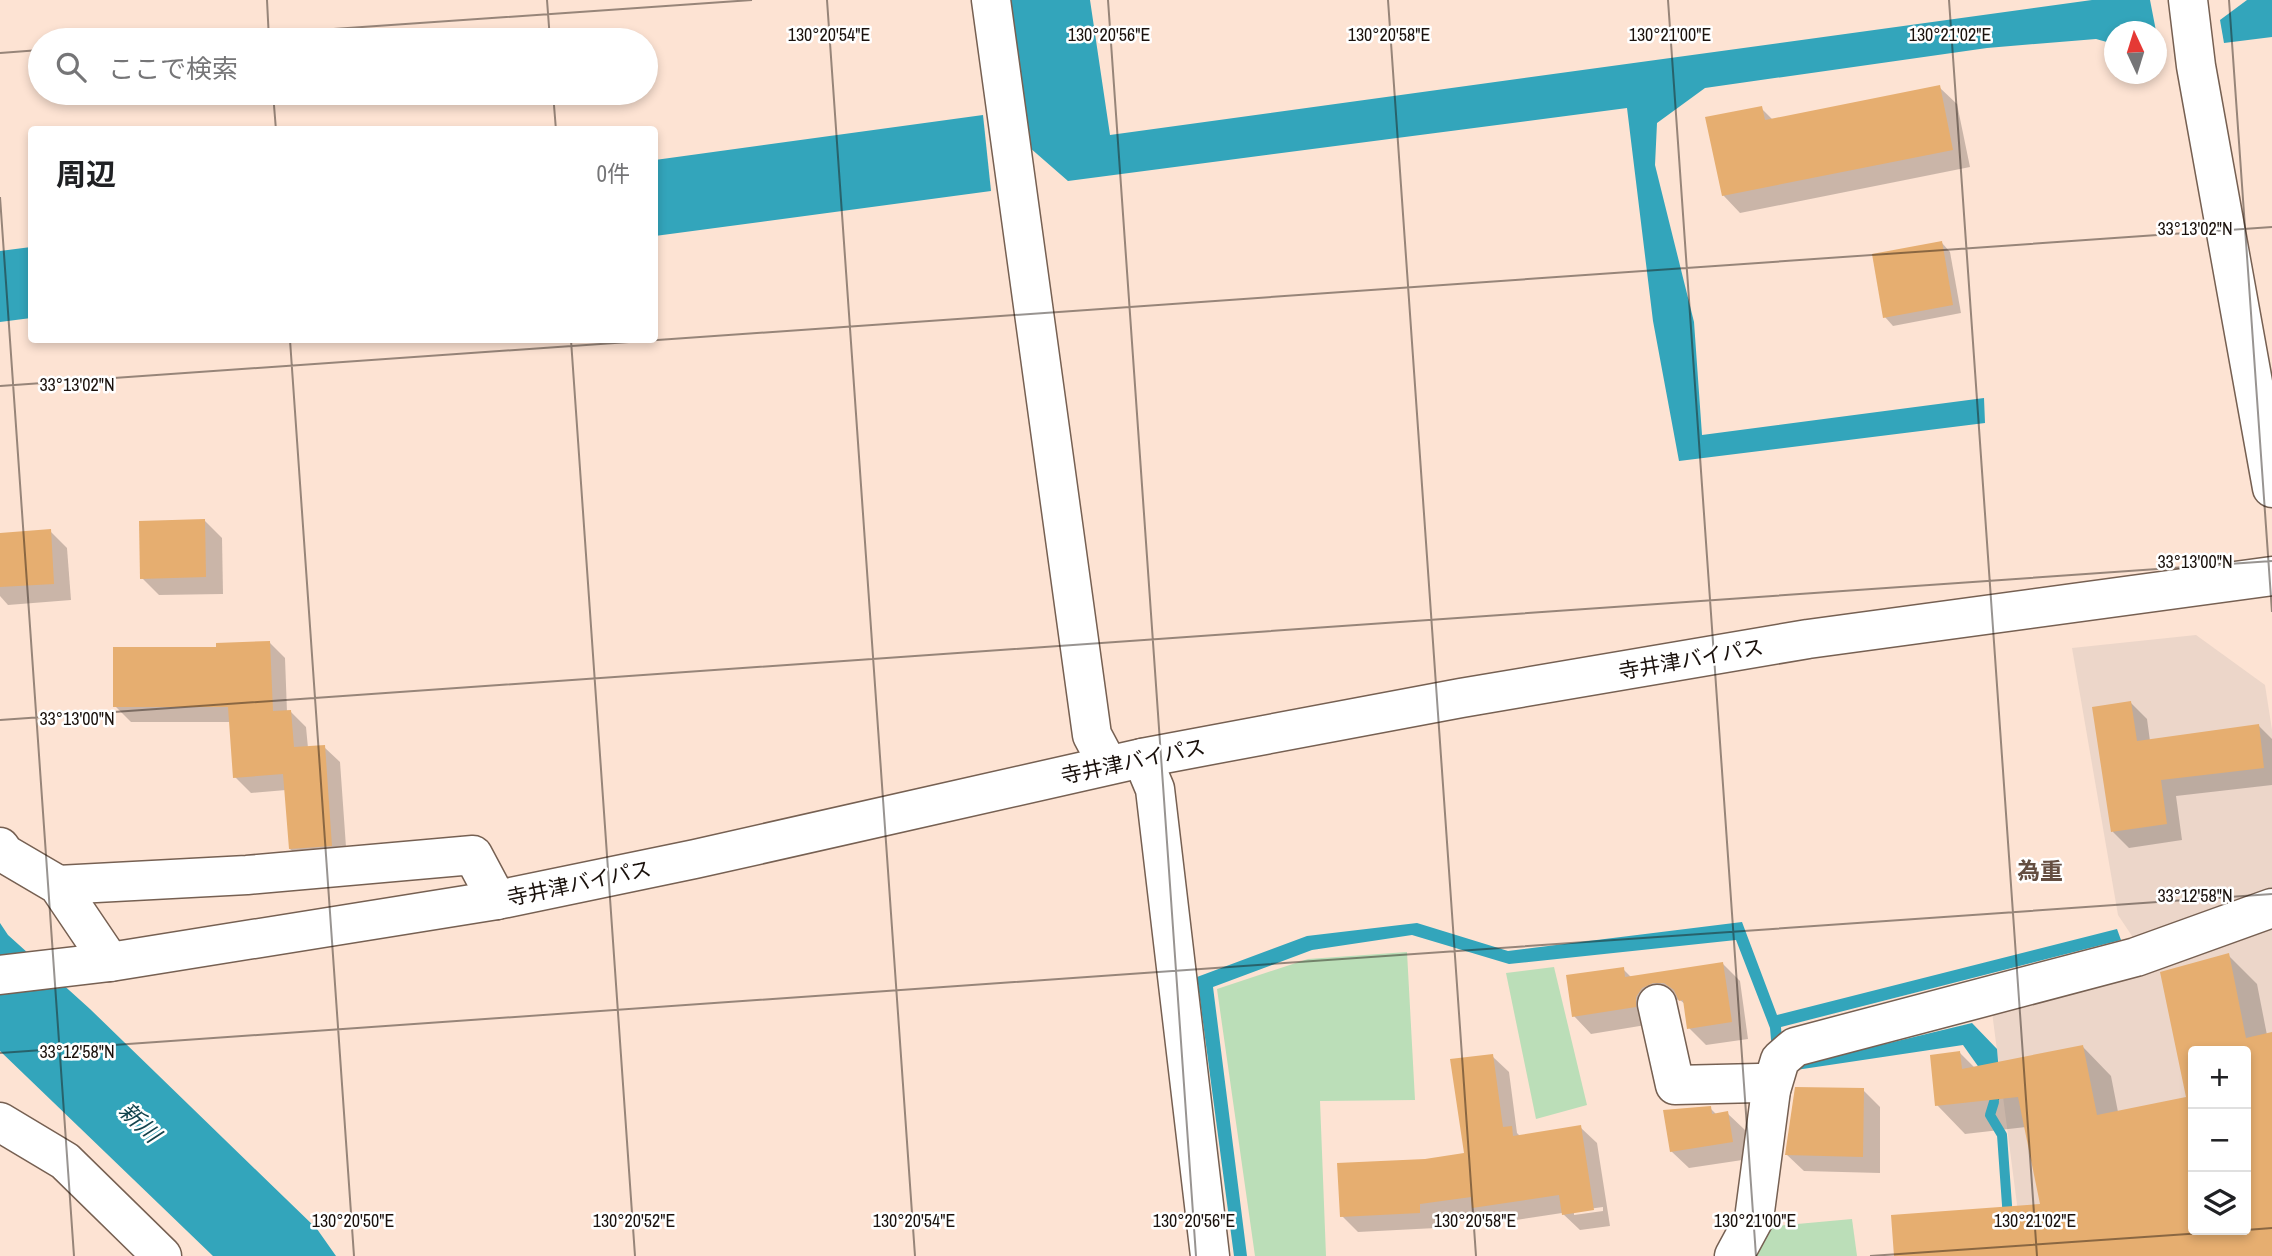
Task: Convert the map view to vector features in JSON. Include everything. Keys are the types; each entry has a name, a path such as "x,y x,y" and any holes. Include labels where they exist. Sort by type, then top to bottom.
{"main road":[{"path":"990,0 1091,735 1155,789 1210,1256"},
{"path":"2188,0 2196,66 2272,488"},
{"name":"寺井津バイパス","path":"0,975 110,962 498,900 695,859 1125,762 1461,698 1808,639 2272,576"},
{"path":"0,847 5,854 58,885 110,962"},
{"path":"58,885 247,874 473,855 498,900"},
{"path":"1657,1004 1675,1085 1759,1083 1782,1066 2136,957 2272,908"},
{"path":"1734,1256 1754,1219 1782,1066"},
{"path":"0,1122 65,1161 162,1256"}],"shaded area":[{"path":"2196,635 2265,685 2272,730 2272,889 2134,939 2118,915 2072,648"},
{"path":"2272,920 2272,1256 2018,1212 1992,1012"}],"green space":[{"path":"1407,952 1415,1100 1320,1101 1326,1256 1255,1256 1217,989 1308,959"},
{"path":"1554,967 1587,1105 1536,1119 1506,973"},
{"path":"1852,1219 1857,1256 1750,1256 1764,1227"}],"water":[{"path":"1010,0 1090,0 1110,135 2092,0 2150,0 2154,21 2104,21 2104,41 2096,39 1987,48 1705,88 1657,123 1655,165 1694,322 1702,435 1984,398 1985,423 1679,461 1653,321 1627,108 1068,181 1029,147"},
{"path":"2247,0 2272,0 2272,37 2224,43 2220,20"},
{"path":"983,115 991,191 658,236 658,160"},
{"path":"28,247 28,318 0,322 0,251"},
{"path":"1742,922 1777,1015 2117,929 2121,940 1781,1027 1782,1042 1772,1051 1770,1028 1736,940 1509,964 1412,935 1312,950 1213,987 1247,1256 1234,1256 1197,977 1307,936 1417,923 1508,951"},
{"name":"新川","path":"0,923 8,935 90,1009 317,1229 336,1256 213,1256 0,1051"},
{"path":"1972,1023 1997,1049 2001,1096 1990,1115 1992,1086 1963,1045 1796,1070 1806,1063"}],"building":[{"path":"1940,85 1953,150 1722,196 1705,117 1762,106 1765,120"},
{"path":"1942,241 1953,305 1883,318 1872,254"},
{"path":"205,519 206,577 140,579 139,521"},
{"path":"51,529 54,584 0,587 0,533"},
{"path":"270,641 273,711 291,710 294,747 325,745 332,846 289,849 283,774 233,778 228,707 113,707 113,647 216,647 216,643"},
{"path":"2131,701 2137,741 2259,724 2264,768 2161,780 2167,824 2111,832 2092,707"},
{"path":"2229,953 2246,1038 2272,1032 2272,1256 1894,1256 1891,1215 2040,1204 2018,1097 1935,1106 1930,1055 1960,1051 1962,1069 2083,1045 2097,1115 2186,1097 2160,972"},
{"path":"1723,962 1732,1022 1687,1029 1683,1000 1679,1001 1674,990 1664,983 1653,983 1642,988 1636,997 1636,1007 1572,1017 1566,975 1624,967 1625,977"},
{"path":"1493,1054 1503,1127 1512,1126 1513,1136 1581,1125 1594,1210 1562,1215 1559,1195 1472,1208 1471,1197 1420,1204 1420,1213 1340,1217 1337,1163 1425,1159 1464,1153 1450,1059"},
{"path":"1795,1087 1864,1088 1863,1157 1785,1155"},
{"path":"1711,1106 1712,1114 1728,1111 1733,1142 1670,1152 1663,1110"}],"waterway":[{"path":"1994,1102 1990,1115 2002,1135 2008,1219"}],"district":[{"name":"為重","path":"2040,870"}]}
